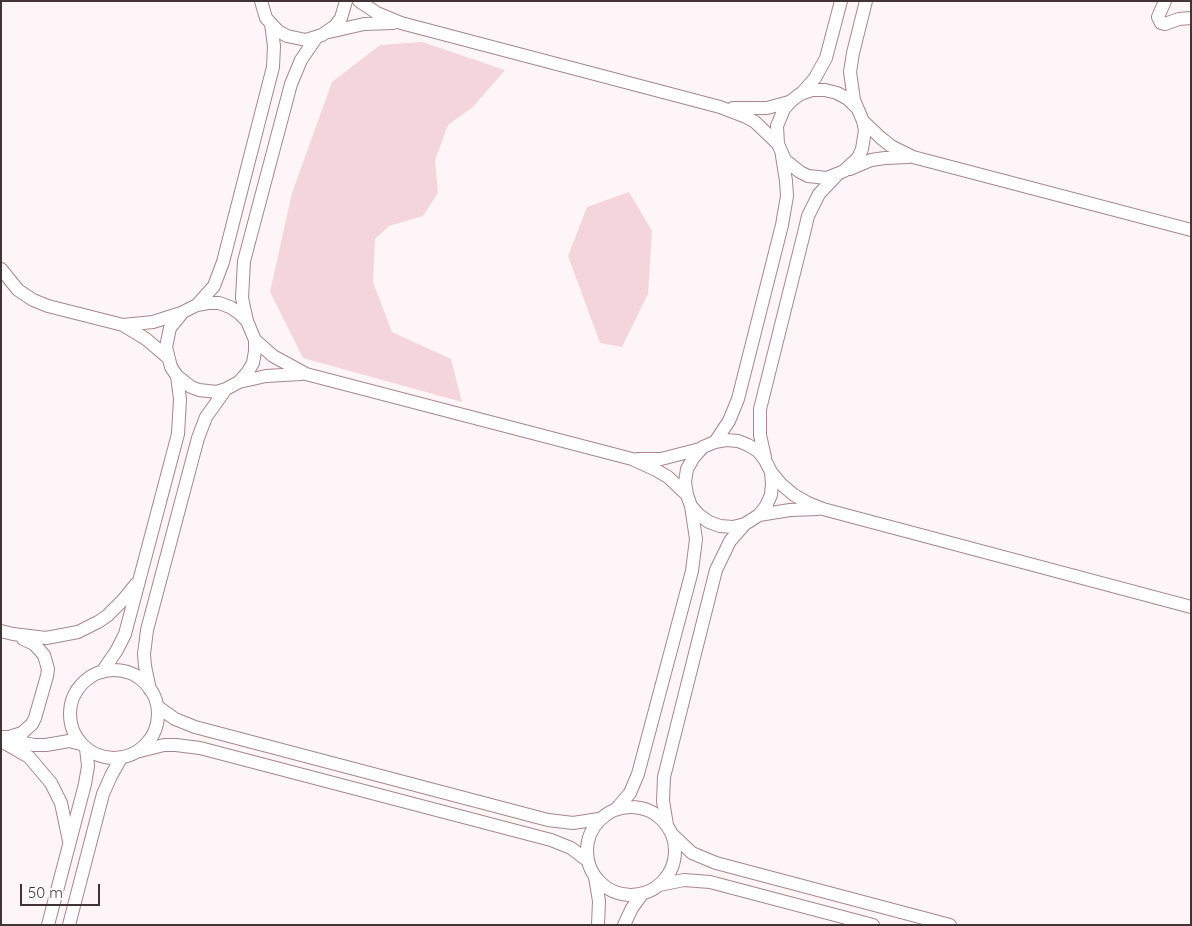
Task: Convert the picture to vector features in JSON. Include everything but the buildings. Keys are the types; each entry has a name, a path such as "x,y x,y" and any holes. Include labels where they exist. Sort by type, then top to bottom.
{"street":[{"path":"197,305 214,286 221,270 273,67 274,46 270,24 262,6 253,1"},
{"path":"240,382 252,363 255,352 254,340 247,322 242,298 244,261 291,84 301,60 322,35 341,18 346,1"},
{"path":"358,1 376,13 401,23 720,107 746,117 755,122 779,148 792,167 818,178 840,173 871,160 899,156 913,157 1191,230"},
{"path":"598,925 599,901 595,877 588,861 586,850 588,838 592,828 599,819 617,808 630,792 638,774 692,571 696,539 685,482 687,469 694,457 709,445 729,422 738,399 782,225 787,196 777,126 784,109 815,78 826,58 841,1"},
{"path":"765,460 760,435 762,397 808,216 819,194 858,158 862,149 865,130 852,90 850,72 852,54 866,1"},
{"path":"1165,1 1158,17 1161,23 1165,24 1179,19 1191,18"},
{"path":"270,24 287,36 306,40 364,24 401,23"},
{"path":"800,94 812,90 831,91 848,99 857,108"},
{"path":"720,107 767,108 790,102"},
{"path":"863,120 886,142 913,157"},
{"path":"1,270 18,290 40,303 123,325 146,339 167,357"},
{"path":"123,325 154,322 197,305 208,303 219,303 239,313 247,322"},
{"path":"183,312 176,319 167,337 167,357 177,376 191,387 217,392 240,382 272,376 306,374"},
{"path":"254,340 273,356 306,374 632,459 668,477 689,500 699,515 709,522 727,527 745,524"},
{"path":"102,672 113,658 125,634 178,434 180,399 177,376"},
{"path":"150,690 145,660 147,630 198,438 206,417 226,389"},
{"path":"632,459 661,459 726,440 743,443 758,451 781,484 794,495 808,503 1191,607"},
{"path":"659,885 672,868 675,857 675,846 663,801 664,777 716,570 724,550 745,524 759,515 766,506 771,495 771,472"},
{"path":"759,515 790,510 822,508"},
{"path":"7,633 35,637 57,637 89,628 116,608 140,578"},
{"path":"1,739 22,733 36,718 48,668 40,649 34,644 7,633"},
{"path":"48,925 88,766 84,746 75,734 71,724 72,702 76,692 83,683 92,676 102,672 115,670 129,673 141,679 150,690 158,707 175,719 195,727 548,820 573,823 599,819"},
{"path":"140,751 147,744 156,727 158,707"},
{"path":"1,739 34,745 69,741 84,746 97,755 109,758 121,758 164,745 200,748 551,840 571,848 588,861"},
{"path":"1,739 29,757 51,783 61,803 69,845"},
{"path":"69,925 103,794 121,758"},
{"path":"617,808 631,806 644,808 657,815 692,853 716,863 950,925"},
{"path":"595,877 602,885 612,891 627,895 643,893 659,885 684,880 710,882 873,925"},
{"path":"624,925 632,908 643,893"}],"shaded area":[{"path":"422,42 505,70 473,107 448,125 435,160 438,193 423,216 389,226 375,239 373,282 392,332 451,359 462,402 303,358 270,292 292,193 332,82 380,45"},
{"path":"629,192 652,231 648,294 622,347 600,343 568,256 587,207"}]}
